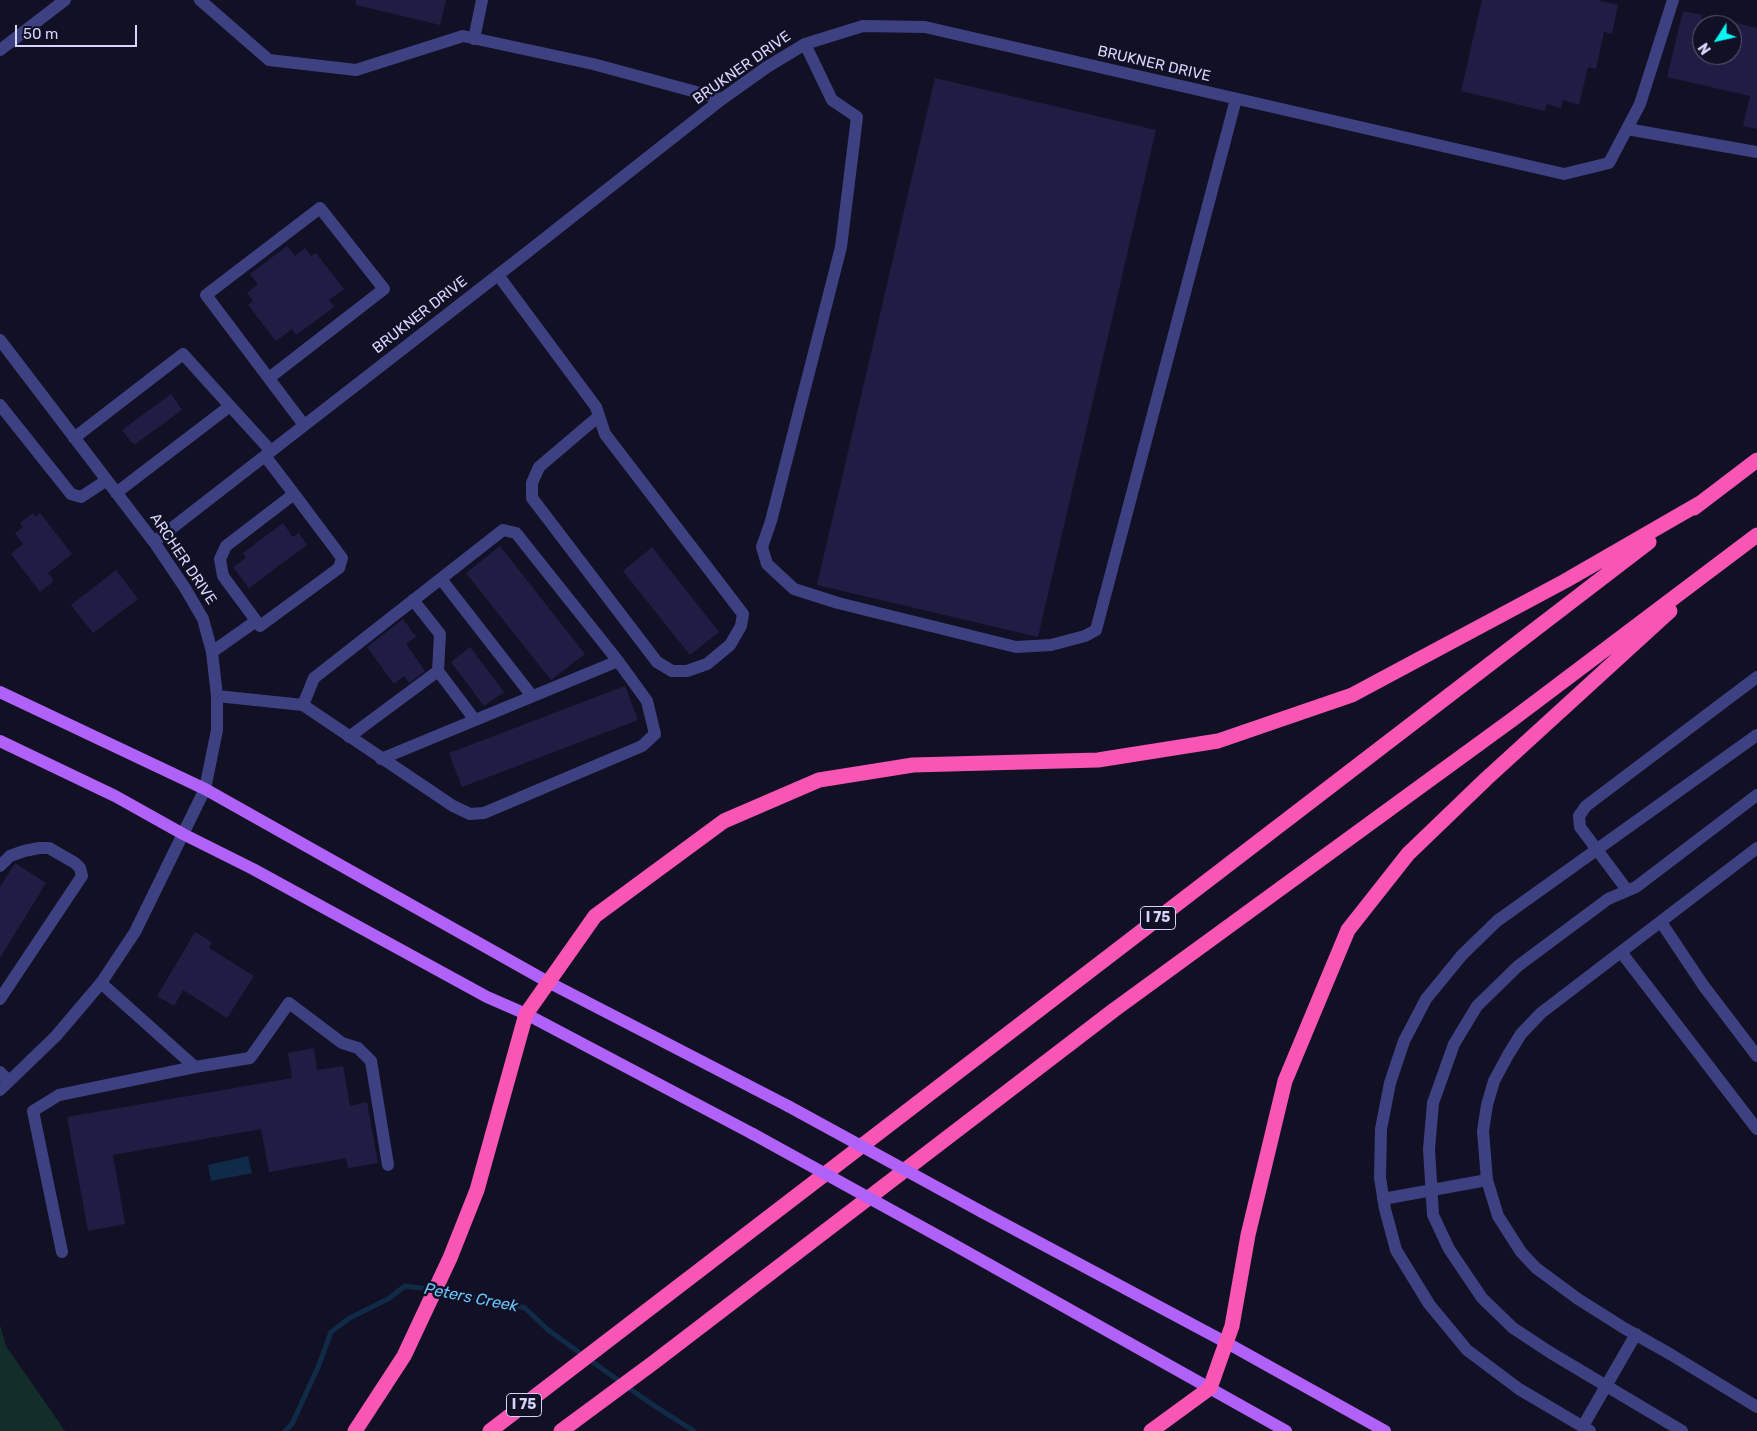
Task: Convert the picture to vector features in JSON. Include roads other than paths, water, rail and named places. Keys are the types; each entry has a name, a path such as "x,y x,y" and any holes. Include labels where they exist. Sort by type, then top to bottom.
{"highway":[{"name":"I 75","path":"490,1431 1470,678 1757,460"},
{"path":"355,1431 404,1356 450,1258 477,1190 526,1014 595,916 724,821 819,780 913,764 1098,760 1218,741 1352,695 1565,581 1702,502"},
{"path":"561,1431 653,1363 1106,1016 1514,719 1757,535"},
{"path":"1151,1431 1210,1388 1232,1326 1248,1235 1285,1081 1348,930 1408,854 1737,550"}],"main road":[{"path":"1,693 205,789 548,982 788,1106 982,1212 1227,1342 1385,1431"},
{"path":"0,741 114,796 183,834 253,869 487,998 526,1014 753,1134 1286,1431"}],"street":[{"path":"0,50 65,0"},
{"path":"200,0 269,60 356,70 463,36 593,64 722,99"},
{"path":"474,38 482,0"},
{"path":"1673,0 1640,104 1627,129 1757,152"},
{"name":"BRUKNER DRIVE","path":"154,542 722,99 805,44 863,26 925,27 1564,174 1609,164 1627,129"},
{"path":"805,44 832,100 857,116 841,248 762,547 767,564 794,589 838,603 1016,647 1051,645 1085,636 1096,630 1236,99"},
{"path":"268,378 384,289 320,208 206,295 268,378 304,425"},
{"path":"498,275 596,407 599,416 605,434 743,614 741,626 730,645 707,664 687,671 672,672 657,662 532,498 532,483 539,467 599,416"},
{"name":"ARCHER DRIVE","path":"0,340 154,542 185,588 203,619 212,652 217,696 217,730 205,789 136,932 101,983 56,1036 5,1086"},
{"path":"74,438 183,354 230,406 268,453 294,494 342,558 339,568 260,626 223,576 220,559 226,546 294,494"},
{"path":"0,405 71,494 81,497 107,480"},
{"path":"116,493 230,406"},
{"path":"217,696 303,704 453,806 470,814 484,813 642,746 654,734 647,701 618,661 516,533 503,530 314,678 303,704"},
{"path":"441,579 532,696"},
{"path":"413,600 440,634 438,671 475,720"},
{"path":"212,652 256,621"},
{"path":"381,758 618,661"},
{"path":"349,737 438,671"},
{"path":"1627,890 1580,827 1579,816 1586,806 1757,677"},
{"path":"1636,1334 1605,1385 1587,1429 1519,1389 1467,1350 1429,1304 1396,1250 1383,1199 1380,1178 1381,1129 1390,1083 1404,1041 1426,999 1462,955 1497,921 1757,735"},
{"path":"1682,1431 1513,1328 1482,1298 1449,1249 1433,1215 1429,1149 1433,1103 1454,1044 1477,1006 1518,966 1608,899 1636,887 1757,795"},
{"path":"0,866 10,856 38,848 49,848 75,862 80,868 82,876 0,999"},
{"path":"1757,848 1541,1013 1521,1034 1494,1082 1487,1105 1483,1132 1487,1180 1498,1216 1521,1252 1536,1268 1578,1299 1757,1407"},
{"path":"1661,922 1703,985 1757,1056"},
{"path":"1621,952 1757,1129"},
{"path":"101,983 196,1067"},
{"path":"62,1252 33,1111 59,1095 250,1058 289,1002 342,1043 358,1048 371,1061 388,1165"},
{"path":"0,1072 5,1086"},
{"path":"1383,1199 1487,1180"}],"water":[{"path":"248,1156 252,1173 211,1181 208,1165"}],"waterway":[{"name":"Peters Creek","path":"285,1431 292,1424 319,1365 331,1332 348,1319 388,1299 405,1286 496,1300 525,1308 548,1330 650,1403 694,1431"}]}
